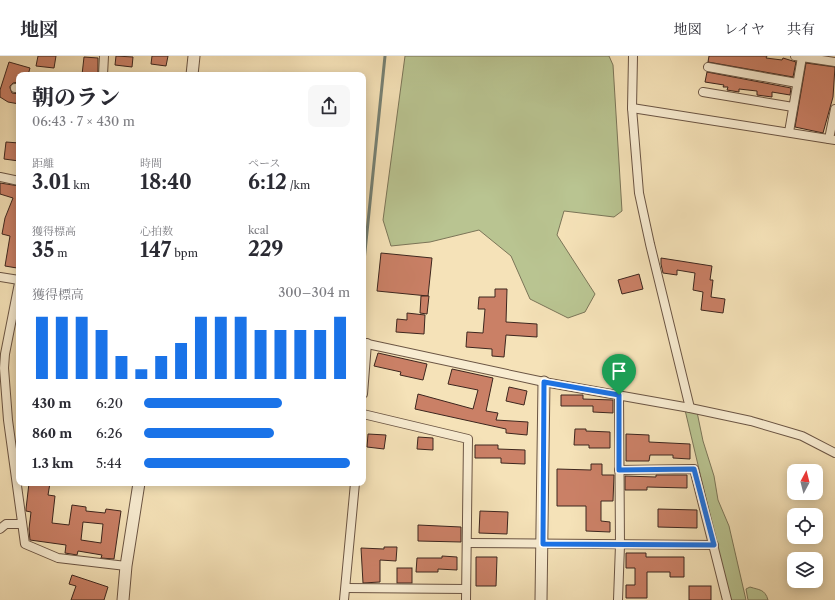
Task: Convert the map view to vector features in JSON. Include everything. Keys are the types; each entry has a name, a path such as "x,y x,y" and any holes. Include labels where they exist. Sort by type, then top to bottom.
{"street":[{"path":"102,72 104,56"},
{"path":"192,72 194,56"},
{"path":"633,56 632,108 640,201 690,408"},
{"path":"789,132 797,83 798,57 835,62"},
{"path":"708,67 797,83"},
{"path":"703,92 793,107"},
{"path":"632,108 832,140 835,109"},
{"path":"0,177 16,180"},
{"path":"0,276 16,280"},
{"path":"16,297 5,354 4,368 8,420 16,479"},
{"path":"366,343 544,382 690,408 751,421 802,436 835,453"},
{"path":"542,600 544,382"},
{"path":"618,600 620,544 619,395"},
{"path":"366,415 468,439 466,600"},
{"path":"619,470 694,469 727,600"},
{"path":"17,486 25,544 58,558 126,566"},
{"path":"123,600 126,566 139,486"},
{"path":"344,600 355,486"},
{"path":"0,528 6,524 22,524"},
{"path":"467,543 714,545"},
{"path":"346,588 466,589"}],"green space":[{"path":"405,56 609,56 613,65 622,211 614,217 564,211 557,235 595,294 585,312 568,318 530,299 511,256 479,230 430,242 391,246 383,220"},
{"path":"685,410 697,412 703,441 714,476 718,500 729,526 746,600 730,600"},
{"path":"750,587 763,592 767,596 768,600 748,600 746,589"}],"building":[{"path":"38,56 56,56 54,68 36,66"},
{"path":"116,56 133,57 132,67 115,65"},
{"path":"152,56 168,56 166,66 151,64"},
{"path":"709,56 767,56 766,58 782,60 783,58 796,62 793,77 708,62"},
{"path":"84,57 98,58 98,72 82,72"},
{"path":"9,62 30,68 29,72 16,72 16,82 10,86 12,93 16,94 16,103 8,102 0,97 0,90"},
{"path":"806,63 835,67 833,97 823,133 795,127"},
{"path":"707,72 791,88 790,95 772,92 772,97 757,95 757,91 739,89 739,92 727,90 728,87 723,87 724,85 705,82"},
{"path":"6,142 16,143 16,161 4,159"},
{"path":"0,183 16,186 16,268 5,266 10,236 2,234 5,218 13,198 0,194"},
{"path":"381,253 432,258 428,296 377,291"},
{"path":"661,258 712,266 710,280 713,280 711,297 725,299 723,313 701,310 703,292 693,290 695,273 677,270 677,275 663,273"},
{"path":"639,274 643,289 622,294 618,280"},
{"path":"495,289 507,289 506,322 537,324 537,337 506,335 504,357 492,356 492,349 466,347 467,332 483,333 485,309 478,309 479,297 495,297"},
{"path":"421,296 429,296 427,314 420,313"},
{"path":"407,313 425,315 424,334 396,332 397,319 407,320"},
{"path":"378,353 427,364 423,380 400,375 401,372 374,366"},
{"path":"452,369 493,378 486,411 498,413 496,420 528,422 527,435 506,433 506,429 415,409 418,394 473,409 478,390 448,384"},
{"path":"509,387 527,391 524,405 506,401"},
{"path":"561,395 583,395 583,399 613,400 613,413 593,412 593,406 561,406"},
{"path":"575,429 610,432 610,448 589,448 589,445 574,445"},
{"path":"368,434 386,435 384,449 367,447"},
{"path":"626,434 649,435 649,442 690,444 690,459 673,458 673,455 650,455 649,461 626,461"},
{"path":"418,437 433,438 433,450 417,449"},
{"path":"475,445 498,445 498,449 525,450 525,464 501,463 501,458 475,458"},
{"path":"591,464 602,464 602,475 614,475 613,501 601,501 601,521 610,522 610,532 586,531 586,506 557,506 557,469 591,470"},
{"path":"656,475 687,475 687,488 647,487 647,490 625,490 625,476 656,477"},
{"path":"29,486 50,486 48,495 55,496 52,523 69,525 72,505 86,507 86,511 105,513 106,509 121,511 114,559 101,558 102,555 78,551 77,555 65,553 66,545 30,540 29,529 31,512 26,511","holes":["83,522 103,524 101,543 81,540"]},
{"path":"658,509 697,510 697,528 658,527"},
{"path":"480,511 508,512 507,534 479,533"},
{"path":"418,525 461,527 461,542 418,541"},
{"path":"384,547 397,547 396,561 380,560 380,582 363,583 361,548 384,549"},
{"path":"626,553 646,553 646,557 684,557 684,577 670,577 670,572 647,572 647,598 626,598 626,585 635,585 635,568 626,568"},
{"path":"442,556 457,557 457,570 438,569 438,572 416,572 417,558 442,558"},
{"path":"476,557 497,557 496,586 476,586"},
{"path":"397,568 412,568 412,583 397,583"},
{"path":"72,575 108,587 104,600 71,600 76,586 69,584"},
{"path":"689,586 711,586 711,600 689,600"}],"waterway":[{"path":"366,242 385,56"}],"route":[{"path":"544,382 619,395 619,470 694,469 714,545 543,544 544,382"}]}
